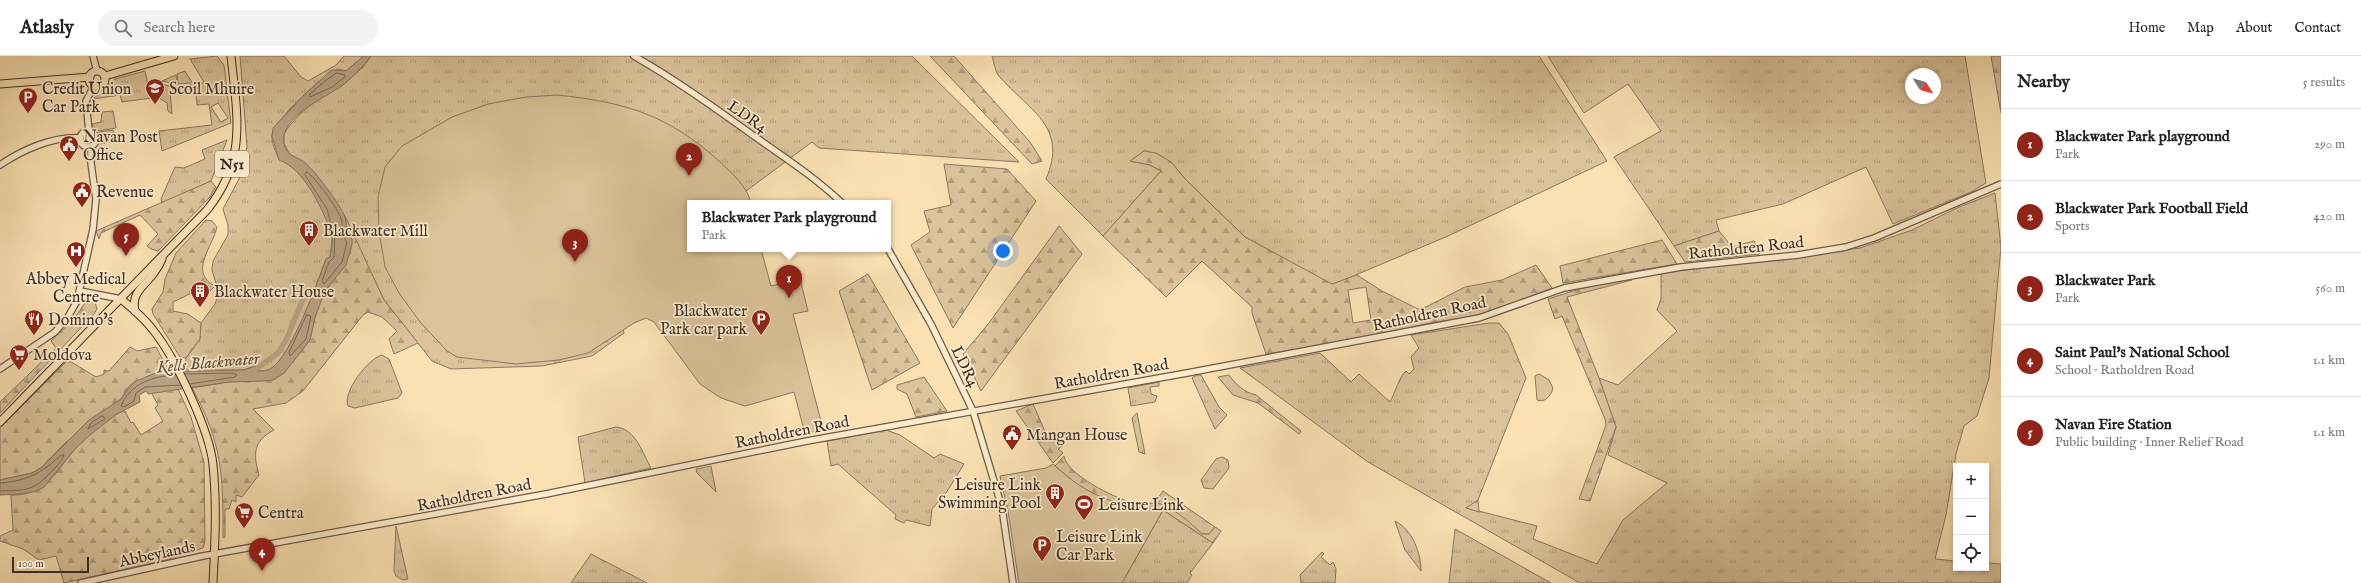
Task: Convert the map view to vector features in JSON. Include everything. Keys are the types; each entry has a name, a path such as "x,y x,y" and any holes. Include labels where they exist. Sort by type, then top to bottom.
{"main road":[{"path":"105,76 174,56"},
{"name":"N51","path":"121,299 208,209 220,192 229,173 238,133 231,56"},
{"path":"0,84 90,78 96,71 102,72 105,76"},
{"path":"90,78 90,83 94,86 100,87 104,84 105,76"},
{"path":"135,311 135,295 154,273 167,250"},
{"path":"0,422 121,299 153,330 173,362 204,428 213,464 214,554 212,583"}],"street":[{"path":"93,56 96,71"},
{"name":"LDR4","path":"634,56 667,75 791,162 838,200"},
{"path":"91,146 95,143 96,138 89,132 86,101 94,86"},
{"path":"81,138 83,134 89,132"},
{"path":"0,165 25,151 51,141 63,138 81,138"},
{"path":"81,138 83,145 91,146"},
{"path":"0,369 55,332 73,308 80,291 93,229 96,199 91,146"},
{"name":"Ratholdren Road","path":"214,554 546,494 807,441 1187,373 1479,318 1564,288 1681,267 1798,255 1846,247 1874,238 2001,184"},
{"name":"LDR4","path":"890,252 932,324 973,411 1002,508 1013,583"},
{"path":"80,291 121,299"},
{"name":"Abbeylands","path":"81,583 214,554"}],"green space":[{"path":"217,56 224,65 231,123 162,151 159,131 212,125 209,104 197,105 196,93 192,93 190,83 178,84 177,74 185,71 195,87 204,82 190,59","holes":["218,103 228,118 221,122 211,107"]},
{"path":"240,56 284,56 301,77 308,81 336,65 344,56 364,56 346,71 337,69 311,89 281,119 272,135 275,151 279,159 296,171 312,190 324,212 332,239 330,257 326,259 302,319 286,351 278,363 266,371 258,371 256,366 243,370 185,370 186,358 200,339 201,323 215,304 219,293 212,270 213,261 228,235 228,225 223,209 239,179 247,147"},
{"path":"371,56 912,56 1019,162 819,148 812,142 734,200 687,200 687,207 617,306 624,333 592,356 542,366 451,369 432,361 384,300 336,201 315,173 302,161 290,156 284,143 284,134 303,111 320,97 343,85 363,67"},
{"path":"930,56 954,56 1030,142 1042,161 1032,164"},
{"path":"992,56 1539,56 1607,161 1448,236 1332,285 1245,237 1186,180 1171,162 1144,151 1131,161 1150,165 1161,171 1103,236 1046,179 1052,161 1052,145 1049,132 1042,120 998,74"},
{"path":"1548,56 1965,56 1986,183 1971,192 1893,224 1866,167 1783,204 1716,220 1719,231 1674,246 1614,157 1661,131 1628,84 1584,113"},
{"path":"1991,56 2001,56 2001,113"},
{"path":"145,71 151,98 122,102 120,95 93,99 115,79"},
{"path":"176,75 177,84 162,81"},
{"path":"152,81 175,88 175,90 170,91 172,114 168,111 167,103 154,95"},
{"path":"557,95 581,98 625,107 645,114 664,122 701,146 725,166 743,185 750,200 687,200 687,252 762,252 771,286 800,279 808,311 793,314 823,429 805,434 794,392 745,406 721,398 700,384 654,322 646,318 634,323 588,353 559,360 516,364 457,357 447,351 420,322 399,293 385,267 379,231 378,197 385,167 402,146 452,117 488,104 526,97"},
{"path":"113,111 116,128 98,131 93,126 92,124 101,122 102,112"},
{"path":"113,130 115,141 100,144 101,136 99,132"},
{"path":"227,140 211,181 162,204 161,199 175,167 184,168 205,159 202,150"},
{"path":"1144,151 1156,153 1171,162 1186,180 1245,237 1332,284 1357,275 1382,291 1418,309 1426,307 1465,287 1502,280 1536,265 1552,288 1489,312 1466,318 1435,322 1358,339 1266,354 1252,313 1252,307 1202,261 1166,297 1103,236 1161,171 1150,165 1130,161","holes":["1366,287 1371,320 1353,323 1348,290"]},
{"path":"944,164 1007,169 1036,201 953,328 911,245 930,232 924,211 951,205"},
{"path":"211,181 216,187 210,197 158,251 147,246 158,234 140,215 101,233 99,239 96,231"},
{"path":"1995,193 2001,247 1989,378 1977,416 1964,426 1955,463 1953,463 1953,472 1946,515 1935,559 1953,561 1953,571 1989,571 1989,563 2001,564 2001,583 1580,583 1368,462 1240,368 1320,353 1351,382 1359,374 1390,402 1399,381 1406,371 1409,374 1414,369 1411,357 1419,348 1411,335 1489,323 1499,323 1508,334 1526,378 1478,500 1467,508 1537,526 1533,539 1597,564 1623,520 1667,483 1608,455 1616,427 1599,378 1618,385 1677,331 1657,310 1661,299 1661,273 1860,248 1912,230 1959,207"},
{"path":"345,216 384,300 418,343 394,354 389,339 397,331 382,317 368,312 363,315 303,391 286,403 253,409 274,430 262,439 256,449 256,461 259,475 242,497 236,495 236,502 232,500 229,509 225,509 225,537 223,538 223,496 219,461 210,426 192,388 228,382 273,380 284,373 310,340 315,317 323,296 350,254 352,239 347,235"},
{"path":"206,220 212,221 217,227 204,259 203,274 207,281 215,286 210,291 200,289 173,302 173,311 188,314 201,323 200,339 186,358 180,357 153,314 152,309 163,292 165,279 176,253"},
{"path":"1059,226 1082,254 981,391 963,354 989,323"},
{"path":"1719,231 1732,247 1754,241 1760,254 1685,262 1674,246"},
{"path":"1662,240 1677,264 1563,283 1560,266"},
{"path":"868,274 920,363 872,390 839,291"},
{"path":"1625,279 1632,280 1567,297 1599,378 1616,427 1590,501 1579,499 1606,425 1605,419 1562,316 1555,319 1548,299 1579,289"},
{"path":"87,300 95,302 97,309 94,314 0,413 0,402 56,348 51,341 74,319"},
{"path":"130,347 137,351 156,347 169,371 158,372 130,385 121,399 65,443 41,468 32,473 0,480 0,428 68,360 96,377 104,374 104,370 109,371"},
{"path":"382,355 389,359 402,393 398,398 355,408 348,406 347,400 349,393 358,376 370,362"},
{"path":"1539,374 1549,380 1553,388 1551,394 1543,401 1537,400 1535,376"},
{"path":"1197,375 1201,375 1219,407 1227,415 1215,429 1192,378"},
{"path":"1229,375 1241,388 1256,395 1301,431 1299,434 1258,403 1233,395 1218,377"},
{"path":"924,377 947,411 916,417 907,394 897,389 897,385"},
{"path":"1159,382 1159,386 1150,387 1151,394 1157,396 1155,402 1131,406 1128,388"},
{"path":"178,389 191,417 204,462 205,541 203,548 166,560 64,583 56,556 39,560 23,549 0,541 0,536 13,530 11,495 33,492 48,482 84,440 104,423 122,411 125,411 131,423 133,422 141,435 163,421 155,408 158,405 151,392"},
{"path":"1033,404 1047,436 1057,437 1064,445 1058,449 1063,453 1053,463 1016,411"},
{"path":"1137,413 1145,454 1139,452 1132,418"},
{"path":"616,427 629,432 634,437 642,449 651,468 585,483 578,437"},
{"path":"886,430 900,435 934,458 940,454 964,464 946,493 932,509 930,526 906,520 904,523 895,519 896,515 838,464 831,466 827,441"},
{"path":"1064,456 1067,463 1082,478 1104,491 1133,503 1162,504 1176,512 1202,534 1209,534 1215,527 1221,531 1213,543 1163,510 1110,502 1094,495 1079,486 1055,466"},
{"path":"1222,457 1228,460 1229,468 1213,489 1204,488 1201,480 1216,459"},
{"name":"Leisure Link","path":"1053,464 1078,485 1104,498 1131,506 1163,510 1122,583 1019,583 1008,511 1000,476 1046,468"},
{"path":"711,466 716,492 697,473 696,469"},
{"path":"1163,491 1215,527 1209,534 1202,534 1166,507 1155,502"},
{"path":"1478,500 1479,512 1466,508"},
{"path":"1163,510 1213,543 1190,573 1192,575 1187,583 1122,583"},
{"path":"1395,521 1402,525 1412,537 1420,558 1421,571 1405,550"},
{"path":"396,526 408,579 403,580 396,576 394,571"},
{"path":"1455,529 1551,583 1449,583"},
{"path":"1322,552 1324,554 1321,557 1330,565 1333,562 1336,569 1335,583 1301,583 1300,575"},
{"path":"591,554 647,583 571,583"}],"water":[{"path":"364,56 371,56 365,64 343,85 305,109 296,117 288,125 284,134 284,144 287,151 308,165 333,196 345,217 347,235 352,239 352,244 346,265 328,287 323,296 315,317 310,340 284,373 273,380 228,382 148,394 146,391 139,395 140,402 117,414 91,434 75,449 44,487 29,493 0,495 0,480 32,473 41,468 89,420 121,399 134,382 158,372 243,370 256,366 258,371 263,371 270,369 278,362 294,336 310,301 326,259 330,257 332,238 331,232 318,202 304,180 288,164 279,160 272,136 273,128 306,93 332,70 346,71"}],"waterway":[{"name":"Kells Blackwater","path":"252,372 278,353 286,340 306,292"}],"place":[{"name":"Scoil Mhuire","path":"155,105"},
{"name":"Credit Union Car Park","path":"28,114"},
{"name":"Navan Post Office","path":"69,162"},
{"name":"Blackwater Park Football Field","path":"689,176"},
{"name":"Revenue","path":"82,208"},
{"name":"Blackwater Mill","path":"309,247"},
{"name":"Navan Fire Station","path":"126,256"},
{"name":"Blackwater Park","path":"575,262"},
{"name":"Abbey Medical Centre","path":"76,268"},
{"name":"Blackwater Park playground","path":"789,298"},
{"name":"Blackwater House","path":"200,308"},
{"name":"Domino's","path":"34,336"},
{"name":"Blackwater Park car park","path":"761,336"},
{"name":"Moldova","path":"19,371"},
{"name":"Mangan House","path":"1012,451"},
{"name":"Leisure Link Swimming Pool","path":"1055,510"},
{"name":"Leisure Link","path":"1084,521"},
{"name":"Centra","path":"244,529"},
{"name":"Leisure Link Car Park","path":"1042,562"},
{"name":"Saint Paul's National School","path":"262,571"}]}
